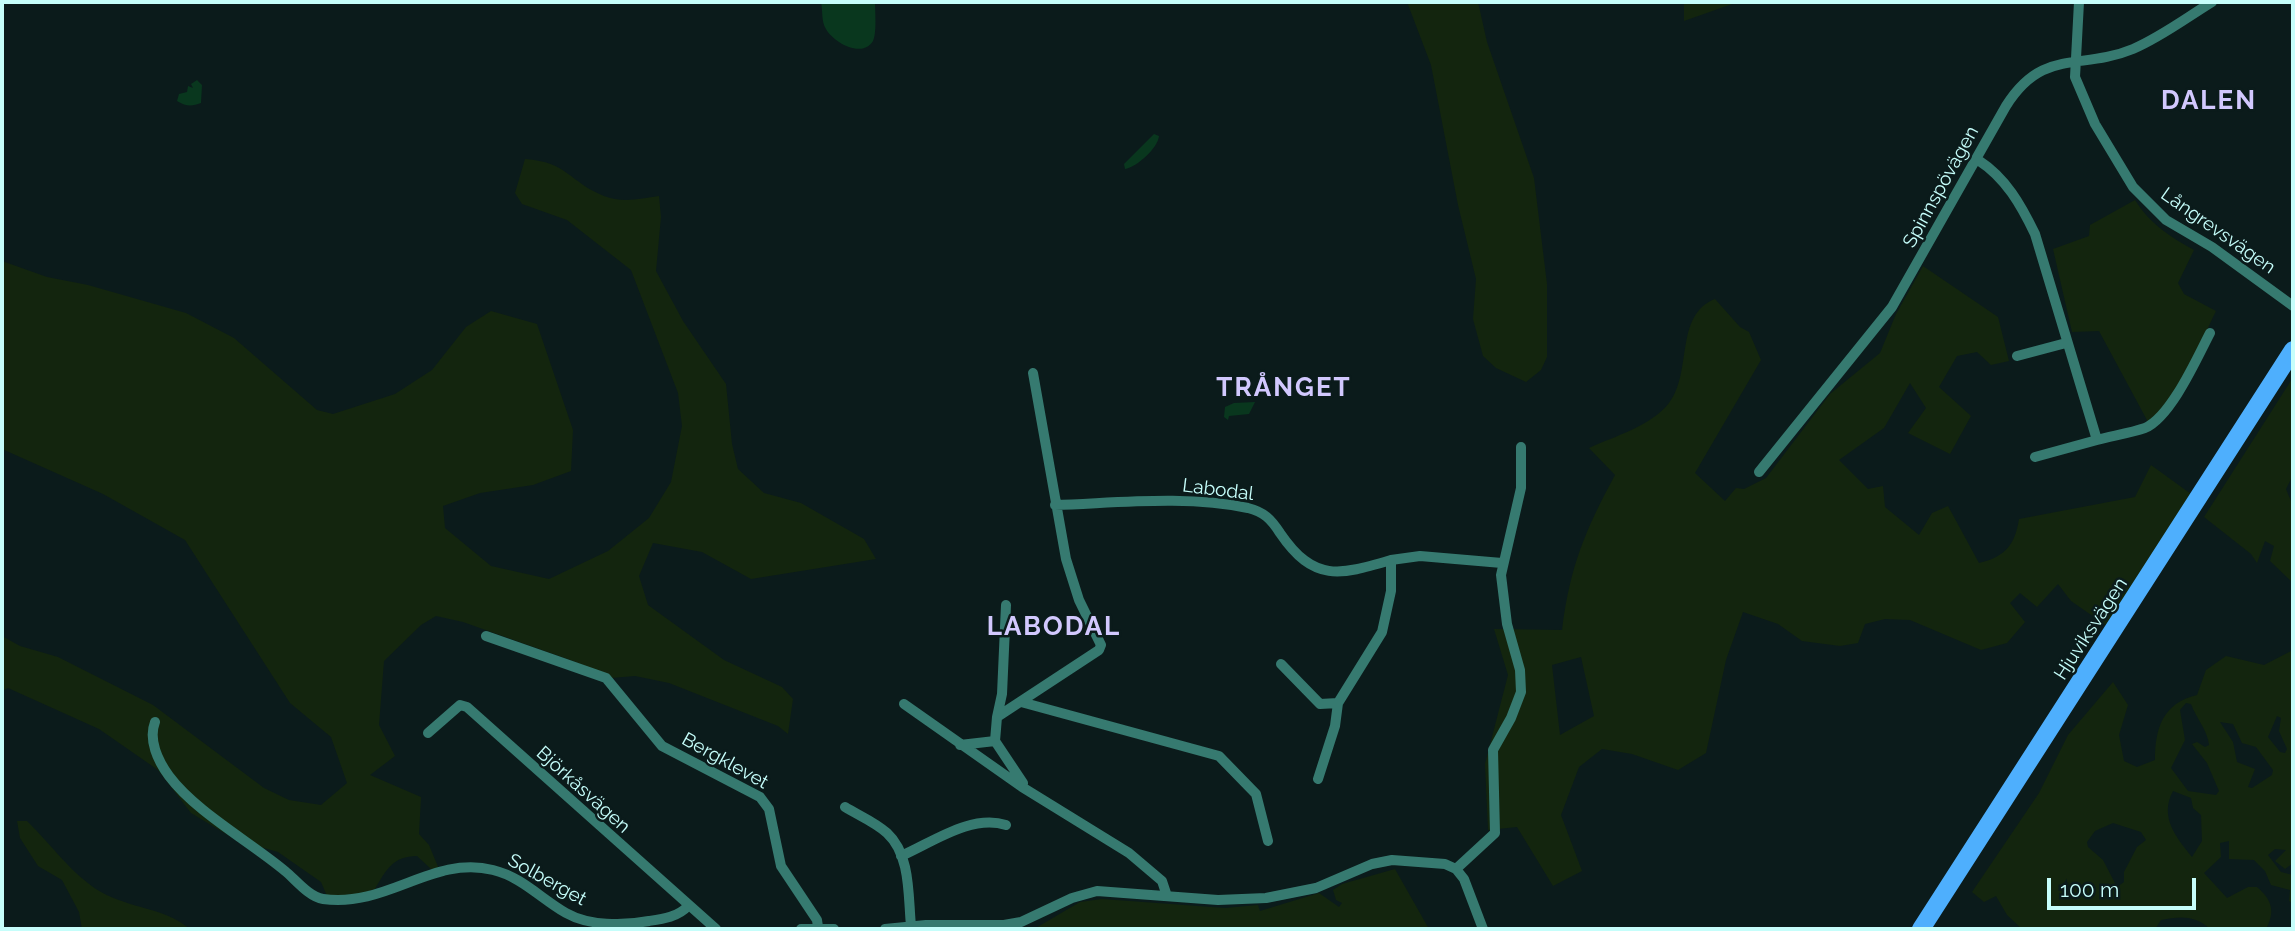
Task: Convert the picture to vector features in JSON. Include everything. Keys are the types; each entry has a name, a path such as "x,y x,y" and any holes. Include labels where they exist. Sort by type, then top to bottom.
{"main road":[{"name":"Hjuviksvägen","path":"1921,929 2165,555 2293,350"}],"street":[{"name":"Långrevsvägen","path":"2078,2 2075,77 2095,124 2144,201 2166,220 2206,243 2238,269 2293,306"},
{"name":"Spinnspövägen","path":"1759,472 1892,307 1978,160 2006,106 2026,78 2043,69 2075,60 2131,50 2212,2"},
{"path":"1978,160 2001,177 2027,217 2055,298 2066,343 2097,440"},
{"name":"Långrevsvägen","path":"2278,294 2293,295"},
{"path":"2035,457 2147,427 2156,421 2175,397 2210,333"},
{"path":"2017,356 2066,343"},
{"path":"997,718 1099,650 1101,645 1072,581 1055,505 1034,373"},
{"path":"1456,869 1495,833 1493,750 1511,718 1521,692 1520,670 1503,602 1502,563 1521,488 1521,447"},
{"name":"Labodal","path":"1055,505 1174,502 1247,508 1266,514 1296,555 1319,569 1338,572 1420,556 1502,563"},
{"path":"1318,779 1335,726 1338,703 1382,632 1391,591 1391,560"},
{"path":"1006,606 1002,694 995,741 1023,783 1022,787"},
{"name":"Bergklevet","path":"486,636 606,678 662,746 760,797 769,809 781,866 817,920 818,928"},
{"path":"1281,664 1320,704 1338,703"},
{"path":"1021,702 1219,756 1256,794 1268,841"},
{"path":"904,704 1022,787 1139,861 1162,881 1167,897"},
{"name":"Björkåsvägen","path":"428,733 460,705 467,707 716,929"},
{"name":"Solberget","path":"155,722 151,732 156,752 170,777 320,898 365,899 440,871 480,867 514,877 568,915 597,923 642,922 666,918 682,912 688,906"},
{"path":"960,745 995,741"},
{"path":"845,807 886,832 901,856 905,866 911,926"},
{"path":"901,856 973,823 992,820 1006,825"},
{"path":"885,929 911,926 989,926 1021,922 1072,898 1097,891 1235,901 1285,895 1316,888 1373,864 1392,860 1445,864 1456,869 1464,879 1483,929"},
{"path":"801,929 834,929"}],"shaded area":[{"path":"821,2 875,2 873,41 862,49 855,49 835,39 824,26"},
{"path":"1407,2 1478,2 1487,42 1534,178 1547,284 1547,357 1541,370 1526,382 1496,368 1483,356 1473,319 1476,279 1458,205 1431,65"},
{"path":"1684,2 1738,2 1684,21"},
{"path":"197,80 202,85 201,103 189,105 177,101 179,94 187,92 188,86 193,88 191,84"},
{"path":"1154,134 1159,136 1151,151 1135,165 1125,169 1124,164"},
{"path":"525,159 560,168 592,191 611,198 631,200 659,196 661,217 656,271 683,321 726,384 732,444 738,469 764,493 801,503 864,539 876,559 751,579 702,552 653,543 639,576 648,605 724,660 782,687 793,699 788,734 778,726 669,683 635,676 611,678 576,662 463,622 436,616 421,625 384,661 379,725 395,756 370,775 421,797 419,834 429,845 439,869 431,869 417,856 402,858 391,865 375,889 361,894 327,896 321,882 278,852 236,840 191,813 158,770 99,729 8,688 2,691 2,636 20,646 58,657 153,705 264,788 289,800 321,805 347,783 331,737 290,703 185,540 103,494 2,449 2,261 47,277 88,285 186,313 234,338 317,410 333,414 395,394 432,370 466,327 491,311 537,324 573,430 571,471 533,485 480,493 443,506 445,528 491,566 549,579 608,551 649,518 671,482 682,426 678,393 631,270 567,220 522,204 515,193"},
{"path":"2135,200 2161,229 2194,250 2178,283 2184,294 2216,311 2178,387 2159,413 2148,422 2099,331 2072,332 2053,249 2089,236 2090,225"},
{"path":"1923,266 1998,317 2009,361 1991,365 1977,352 1957,356 1939,387 1971,416 1950,454 1908,433 1926,408 1910,383 1884,428 1839,460 1868,489 1883,486 1885,507 1919,535 1932,513 1948,506 1979,563 1996,557 2007,548 2015,536 2019,519 2135,497 2151,465 2191,494 2110,628 2071,601 2058,584 2037,607 2020,593 2010,603 2025,622 2007,643 1981,650 1910,620 1885,619 1865,624 1858,643 1840,646 1802,641 1778,624 1743,612 1726,660 1706,753 1678,770 1632,754 1602,749 1579,767 1561,815 1582,871 1553,886 1517,827 1488,830 1485,764 1508,675 1494,629 1562,630 1569,587 1580,550 1615,475 1589,448 1643,424 1669,403 1681,376 1694,318 1702,307 1715,299 1740,327 1749,332 1761,360 1695,473 1725,501 1736,488 1744,489 1766,478 1830,394 1880,353 1896,314","holes":["1581,657 1594,716 1560,735 1552,665"]},
{"path":"2292,379 2293,475 2286,489 2293,506 2293,583 2270,561 2274,546 2265,541 2257,563 2251,554 2204,517"},
{"path":"1255,402 1249,414 1229,416 1228,420 1224,417 1225,407 1234,403"},
{"path":"2293,650 2293,863 2285,869 2275,861 2286,850 2275,849 2268,855 2281,872 2293,875 2293,904 2289,901 2290,890 2271,885 2265,871 2254,860 2229,859 2229,841 2220,843 2221,857 2204,873 2227,898 2248,887 2257,887 2271,907 2271,917 2266,929 2210,929 2199,921 2181,917 2161,920 2155,929 2022,929 2007,915 1996,896 1984,902 1972,892 2039,793 2068,735 2113,682 2128,705 2119,735 2124,761 2137,767 2155,760 2157,737 2163,719 2176,704 2197,695 2206,670 2226,656 2264,665","holes":["2186,703 2191,704 2206,735 2209,745 2205,747 2197,742 2192,744 2207,763 2219,791 2216,795 2188,791 2171,768 2185,740 2180,710","2277,716 2281,718 2279,731 2287,749 2285,753 2280,752 2268,737","2220,722 2233,724 2242,743 2256,747 2273,770 2272,775 2252,788 2248,787 2255,769 2237,762 2233,742","2173,791 2191,798 2193,808 2201,815 2202,841 2192,857 2175,834 2168,809","2113,823 2141,832 2146,840 2137,847 2124,872 2124,882 2117,887 2103,860 2088,847 2087,842 2095,831"]},
{"path":"17,821 27,821 71,868 101,892 169,916 190,929 82,929 79,912 62,880 38,866 20,838"},
{"path":"1395,869 1429,929 1034,929 1080,902 1102,899 1225,908 1258,905 1260,911 1319,893 1339,907 1342,903 1336,900 1333,890 1342,884"}],"district":[{"name":"DALEN","path":"2209,101"},
{"name":"TRÅNGET","path":"1284,388"},
{"name":"LABODAL","path":"1054,627"}]}
